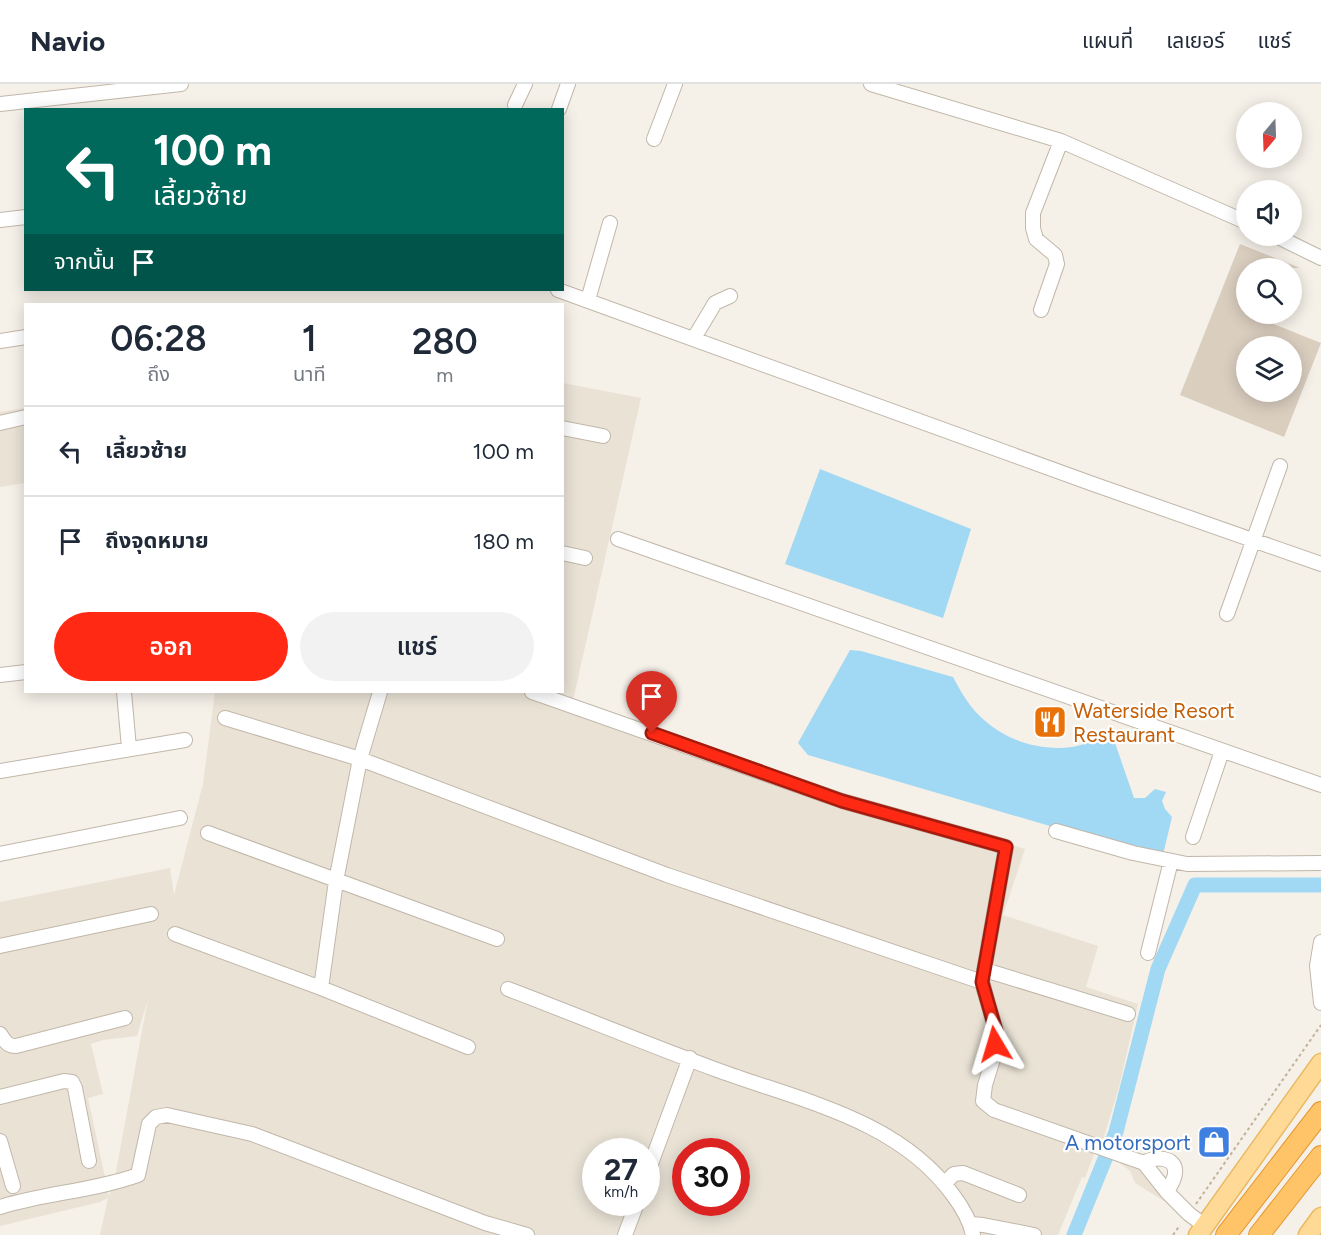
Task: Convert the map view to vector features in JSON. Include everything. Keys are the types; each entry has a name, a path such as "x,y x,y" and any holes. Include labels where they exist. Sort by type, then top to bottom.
{"highway":[{"path":"1227,1235 1321,1112"},
{"path":"1259,1235 1321,1156"}],"main road":[{"path":"1202,1230 1321,1063"},
{"path":"1308,1235 1321,1217"}],"street":[{"path":"0,104 181,84"},
{"path":"515,105 525,84"},
{"path":"559,108 568,84"},
{"path":"654,139 675,84"},
{"path":"878,85 1061,141 1236,218"},
{"path":"1041,310 1057,264 1055,255 1036,239 1033,213 1061,141"},
{"path":"0,220 24,217"},
{"path":"588,300 610,224"},
{"path":"1296,246 1321,258"},
{"path":"561,291 1321,564"},
{"path":"694,338 715,303 730,296"},
{"path":"0,341 24,337"},
{"path":"0,423 24,417"},
{"path":"564,428 603,436"},
{"path":"1227,614 1281,466"},
{"path":"618,539 1321,785"},
{"path":"564,553 585,558"},
{"path":"0,675 24,672"},
{"path":"124,693 129,748"},
{"path":"321,988 336,881 360,759 380,693"},
{"path":"535,693 842,801 1006,847 984,976 996,1031 994,1056 985,1085 983,1101 994,1110 1144,1163 1202,1230"},
{"path":"225,718 360,759 667,875 984,976 1128,1014"},
{"path":"0,771 185,740"},
{"path":"1193,837 1222,751"},
{"path":"0,854 180,818"},
{"path":"1056,831 1133,853 1187,864 1321,863"},
{"path":"208,834 497,939"},
{"path":"1148,953 1171,861"},
{"path":"0,946 151,914"},
{"path":"175,934 321,988 468,1047"},
{"path":"1321,942 1317,966 1321,1003"},
{"path":"508,989 719,1070 842,1113 878,1130 914,1154 945,1183 972,1230 983,1225 1034,1235"},
{"path":"0,1034 6,1043 16,1046 125,1018"},
{"path":"660,1139 690,1058"},
{"path":"0,1097 64,1081 72,1082 89,1161"},
{"path":"0,1207 94,1188 138,1176 149,1125 156,1117 167,1115 252,1134 485,1223 527,1235"},
{"path":"0,1141 13,1186"},
{"path":"1144,1163 1151,1158 1161,1158 1170,1161 1174,1166 1176,1174 1167,1192"},
{"path":"945,1183 954,1174 963,1173 1019,1195"},
{"path":"626,1235 633,1216"}],"path":[{"path":"1173,1235 1321,1025"}],"shaded area":[{"path":"564,383 641,398 572,705 809,790 949,826 1025,849 1003,915 1098,946 1086,987 1138,1004 1119,1087 1102,1143 1124,1151 1180,1185 1169,1204 1135,1183 1130,1171 1115,1159 1095,1151 1058,1235 100,1235 108,1198 100,1202 0,1226 0,902 170,868 174,895 203,784 215,693 564,693","holes":["148,999 114,1182 109,1196 88,1098 103,1094 91,1044 103,1040 137,1036"]},
{"path":"24,408 24,483 0,487 0,412"}],"water":[{"path":"820,469 971,529 943,618 785,564"},
{"path":"850,650 861,651 953,677 967,702 980,716 1015,740 1057,748 1072,747 1113,737 1134,798 1145,798 1155,789 1166,792 1162,801 1172,817 1162,859 808,755 798,743"}],"building":[{"path":"1239,246 1245,246 1275,258 1236,258 1236,324 1274,324 1321,343 1302,391 1302,336 1236,336 1236,402 1298,402 1284,437 1180,395"}],"waterway":[{"path":"1074,1235 1116,1132 1158,969 1195,885 1321,885"}],"place":[{"name":"Waterside Resort Restaurant","path":"1050,722"},
{"name":"A motorsport","path":"1214,1142"}],"route":[{"path":"652,733 842,801 1006,847 982,982 996,1031 995,1044"}]}
